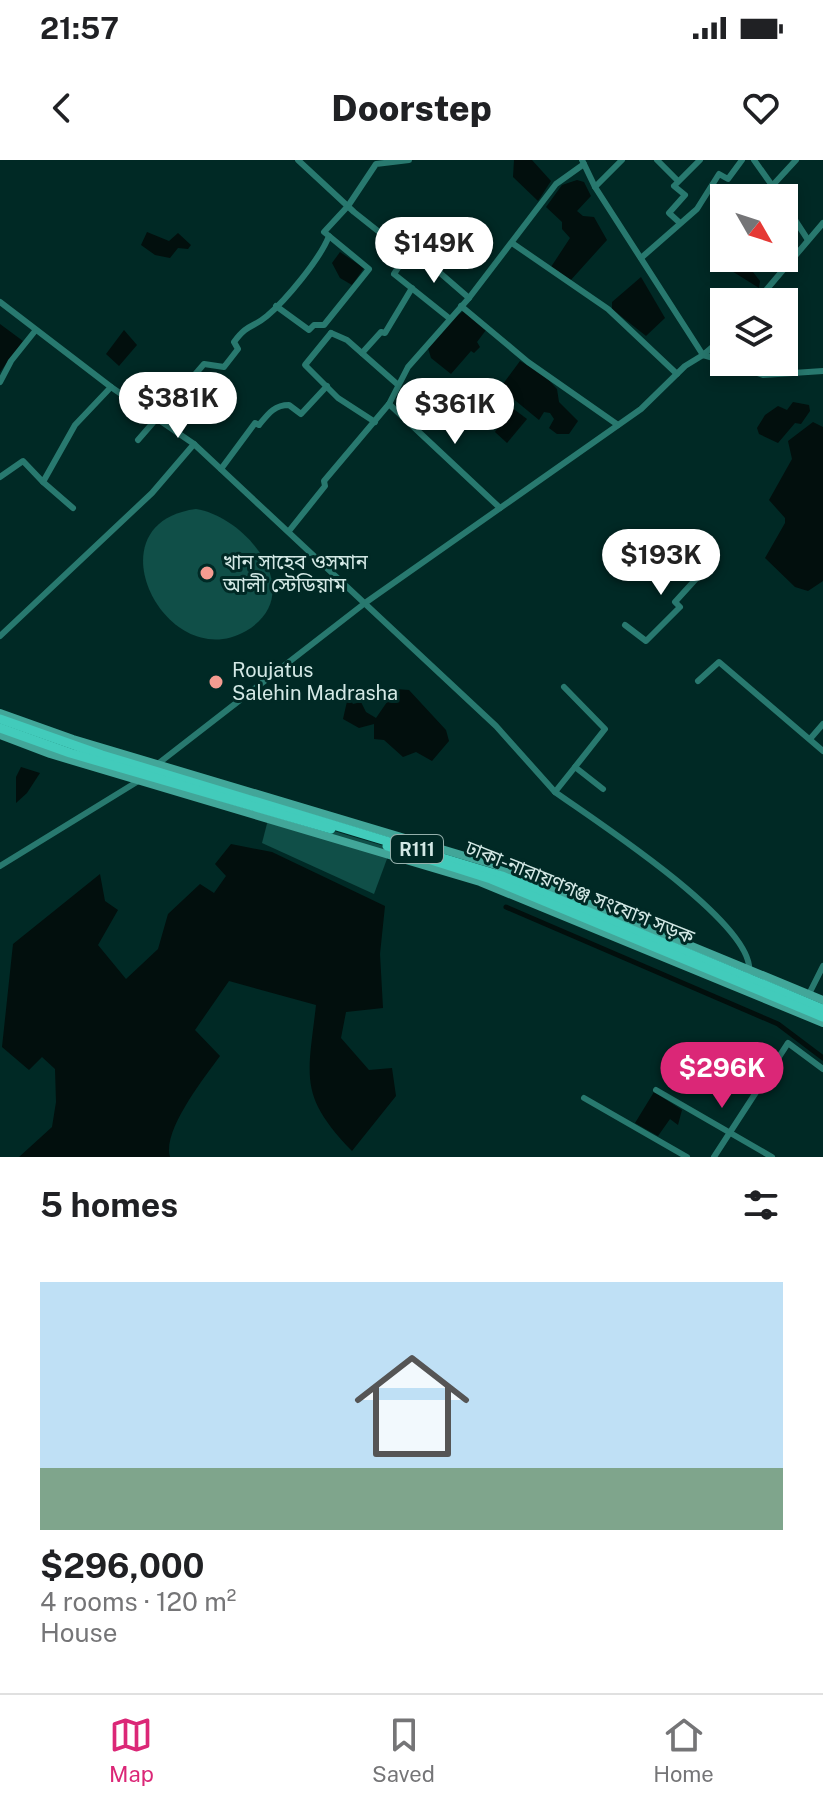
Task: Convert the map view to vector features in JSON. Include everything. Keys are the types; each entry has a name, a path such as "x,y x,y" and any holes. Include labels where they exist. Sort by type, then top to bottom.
{"main road":[{"name":"ঢাকা-নারায়ণগঞ্জ সংযোগ সড়ক","path":"0,716 148,772 491,879 823,1017"},
{"name":"ঢাকা-নারায়ণগঞ্জ সংযোগ সড়ক","path":"0,728 502,876 748,973 823,1009"}],"street":[{"path":"298,160 407,254 424,259 469,298"},
{"path":"324,325 369,269 324,232 348,206 376,164 409,160"},
{"path":"595,187 622,160"},
{"path":"657,160 678,181"},
{"path":"680,223 669,213 685,195 674,186 700,160"},
{"path":"641,258 703,202 719,174 728,179 742,160"},
{"path":"754,160 771,184"},
{"path":"774,184 796,160"},
{"path":"289,531 325,486 324,481 389,404 397,384 449,318 469,298 556,184 583,162 595,187 703,355 710,357"},
{"path":"768,288 823,223"},
{"path":"798,225 808,240"},
{"path":"138,440 204,364 224,367 238,349 234,342 244,327 262,321 325,247 329,236"},
{"path":"512,243 608,309 677,374"},
{"path":"407,254 394,274 449,318"},
{"path":"362,353 393,323 390,319 412,288"},
{"path":"0,302 111,387 194,444 496,726 555,792 720,916 748,973 823,1000"},
{"path":"276,306 309,330 314,325 324,325 331,333 347,340 397,384"},
{"path":"461,306 528,362 618,425"},
{"path":"0,382 11,361 35,331"},
{"path":"331,333 305,365 338,398 375,422"},
{"path":"0,866 148,772 365,603 641,409 677,374 710,349"},
{"path":"798,373 823,371"},
{"path":"221,469 255,423 259,425 279,405 289,405 301,414 327,386"},
{"path":"43,482 75,425 111,387"},
{"path":"389,404 500,508"},
{"path":"0,636 152,493 194,444"},
{"path":"2,472 23,461 73,508"},
{"path":"625,625 646,641 680,607 675,602 705,569 685,553"},
{"path":"698,681 719,662 823,751"},
{"path":"555,792 605,729 564,687"},
{"path":"810,739 823,724"},
{"path":"0,735 148,772 480,882 823,1023"},
{"path":"575,767 603,789"},
{"path":"809,994 823,966"},
{"path":"714,1157 788,1043 823,1069"},
{"path":"656,1090 772,1157"},
{"path":"584,1098 687,1157"}],"green space":[{"path":"196,509 234,526 251,541 264,559 271,578 272,597 264,615 246,631 216,640 189,633 167,616 150,592 143,566 147,540 164,520"},
{"path":"270,812 391,848 374,894 262,843"}],"shaded area":[{"path":"514,160 532,160 551,181 538,201 513,177"},
{"path":"577,180 584,182 591,196 577,211 583,216 594,217 607,240 570,281 551,267 570,238 562,229 562,222 546,207 562,185"},
{"path":"147,232 169,241 178,233 191,245 188,249 178,248 170,258 155,255 141,245"},
{"path":"340,252 364,268 352,285 340,278 332,263"},
{"path":"733,272 753,272 760,281 759,288"},
{"path":"641,277 665,318 646,336 612,309 612,302"},
{"path":"464,311 486,330 477,342 480,347 474,353 471,351 451,374 431,358 428,348 451,319"},
{"path":"0,324 23,341 0,372"},
{"path":"124,330 137,345 119,366 106,354"},
{"path":"520,361 544,375 557,389 559,402 578,421 569,434 557,434 549,428 554,419 550,413 544,412 539,420 500,388"},
{"path":"793,402 809,405 810,411 801,424 795,423 778,443 759,434 757,428 765,415 778,406 787,410"},
{"path":"511,407 527,419 507,443 495,432"},
{"path":"813,422 823,427 823,581 808,591 795,587 765,558 785,523 785,518 769,500 792,459 788,441"},
{"path":"396,689 409,690 446,730 449,741 432,761 416,752 403,757 384,740 374,739 374,724 359,728 343,719 348,697 353,704 361,702 366,712 376,718"},
{"path":"21,767 40,773 16,803 16,777"},
{"path":"231,844 272,852 385,906 380,954 383,1008 346,1012 341,1038 369,1070 392,1068 396,1096 352,1151 322,1115 311,1084 316,1005 229,981 195,1030 220,1056 178,1119 169,1146 170,1157 19,1157 52,1127 56,1102 55,1069 42,1057 29,1070 2,1047 13,944 100,874 105,901 118,910 98,945 126,979 158,949 168,914 200,884 214,893 226,876 215,864"},
{"path":"654,1092 682,1110 678,1125 670,1119 658,1136 635,1123"}],"waterway":[{"path":"506,907 778,1024 823,1058"}],"place":[{"name":"খান সাহেব ওসমান আলী স্টেডিয়াম","path":"207,573"},
{"name":"Roujatus Salehin Madrasha","path":"216,682"}]}
